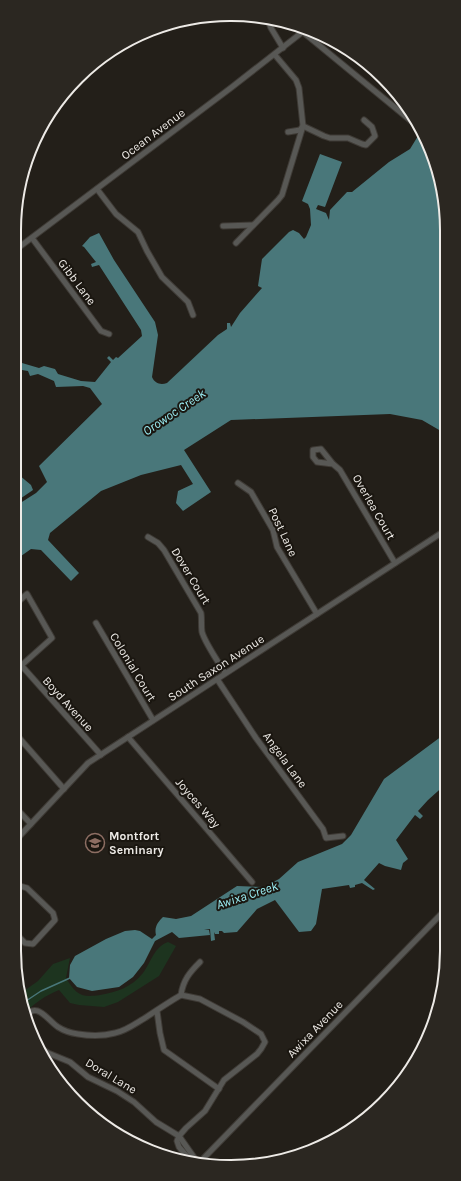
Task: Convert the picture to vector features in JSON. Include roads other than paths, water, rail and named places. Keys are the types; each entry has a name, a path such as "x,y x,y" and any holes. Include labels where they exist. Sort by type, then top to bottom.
{"street":[{"path":"270,25 283,48"},
{"name":"Ocean Avenue","path":"21,246 301,33"},
{"name":"Ocean Avenue","path":"311,37 407,117"},
{"path":"236,244 282,194 303,126 298,84 274,55"},
{"path":"303,126 330,138 348,138 362,144 366,144 375,136 372,127 364,120"},
{"path":"288,132 300,130 303,126"},
{"path":"96,189 116,214 138,232 162,277 188,302 193,315"},
{"path":"223,226 253,225"},
{"name":"Gibb Lane","path":"32,238 101,331 109,334"},
{"name":"Overlea Court","path":"333,464 340,470 395,563"},
{"name":"Post Lane","path":"238,483 251,492 273,530 277,547 317,614"},
{"name":"South Saxon Avenue","path":"21,835 88,763 440,534"},
{"name":"Dover Court","path":"148,537 158,543 164,550 201,613 203,621 202,631 225,673"},
{"path":"21,599 27,594 52,638 21,665"},
{"name":"Colonial Court","path":"96,623 153,720"},
{"name":"Boyd Avenue","path":"21,665 100,755"},
{"name":"Angela Lane","path":"217,679 256,738 323,829 326,838 343,836"},
{"name":"Joyces Way","path":"128,737 252,882"},
{"path":"21,740 64,789"},
{"path":"21,813 31,824"},
{"path":"21,886 27,888 53,913 55,920 33,944 25,943 21,939"},
{"name":"Awixa Avenue","path":"203,1158 440,915"},
{"path":"181,995 187,976 200,962"},
{"path":"30,1012 34,1010 43,1013 59,1028 71,1033 84,1035 110,1034 122,1031 181,995 200,999 262,1034 265,1042 262,1049 229,1075 218,1089 205,1111 179,1136 177,1141 179,1147 186,1155"},
{"path":"157,1011 164,1050 218,1089"},
{"name":"Doral Lane","path":"49,1055 70,1062 88,1077 127,1097 162,1126 179,1136 193,1157"}],"water":[{"name":"Orowoc Creek","path":"417,137 424,150 433,176 440,217 440,430 422,420 390,414 231,420 184,450 211,492 183,511 176,503 178,491 193,484 181,465 141,475 101,491 50,533 48,540 79,573 71,581 41,550 31,549 21,556 21,503 36,493 47,482 39,466 102,404 90,388 83,386 56,387 54,381 38,374 30,376 28,371 21,370 21,359 22,363 39,368 44,366 55,369 58,374 81,381 95,382 111,362 107,358 109,356 113,360 116,357 118,358 142,336 141,330 99,265 92,267 91,264 96,262 82,246 90,237 99,233 114,260 155,322 158,335 152,377 158,383 167,383 218,335 227,329 227,323 230,323 231,327 240,313 262,288 258,286 262,259 289,232 293,230 299,233 304,239 306,237 311,225 310,209 308,204 302,201 320,154 342,162 325,207 318,205 316,209 326,213 329,220 330,210 347,192 352,192 389,162 410,149"},
{"path":"21,477 31,485 33,490 21,498"},
{"path":"440,737 440,789 418,811 423,816 420,819 415,815 396,840 408,859 403,863 401,870 379,863 364,880 375,889 373,890 362,883 350,888 349,885 322,889 316,924 311,931 299,932 275,900 257,909 237,932 224,933 219,931 219,934 215,934 214,932 215,940 211,941 210,929 204,930 209,930 210,935 179,938 172,932 155,941 144,963 133,977 119,987 92,991 77,987 69,978 70,965 75,956 106,939 125,931 135,930 140,931 152,939 156,935 157,925 163,917 176,919 191,916 237,886 264,887 279,879 298,862 342,844 351,835 384,779"}],"waterway":[{"name":"Awixa Creek","path":"27,1000 41,991 70,978"}],"place":[{"name":"Montfort Seminary","path":"95,843"}]}
